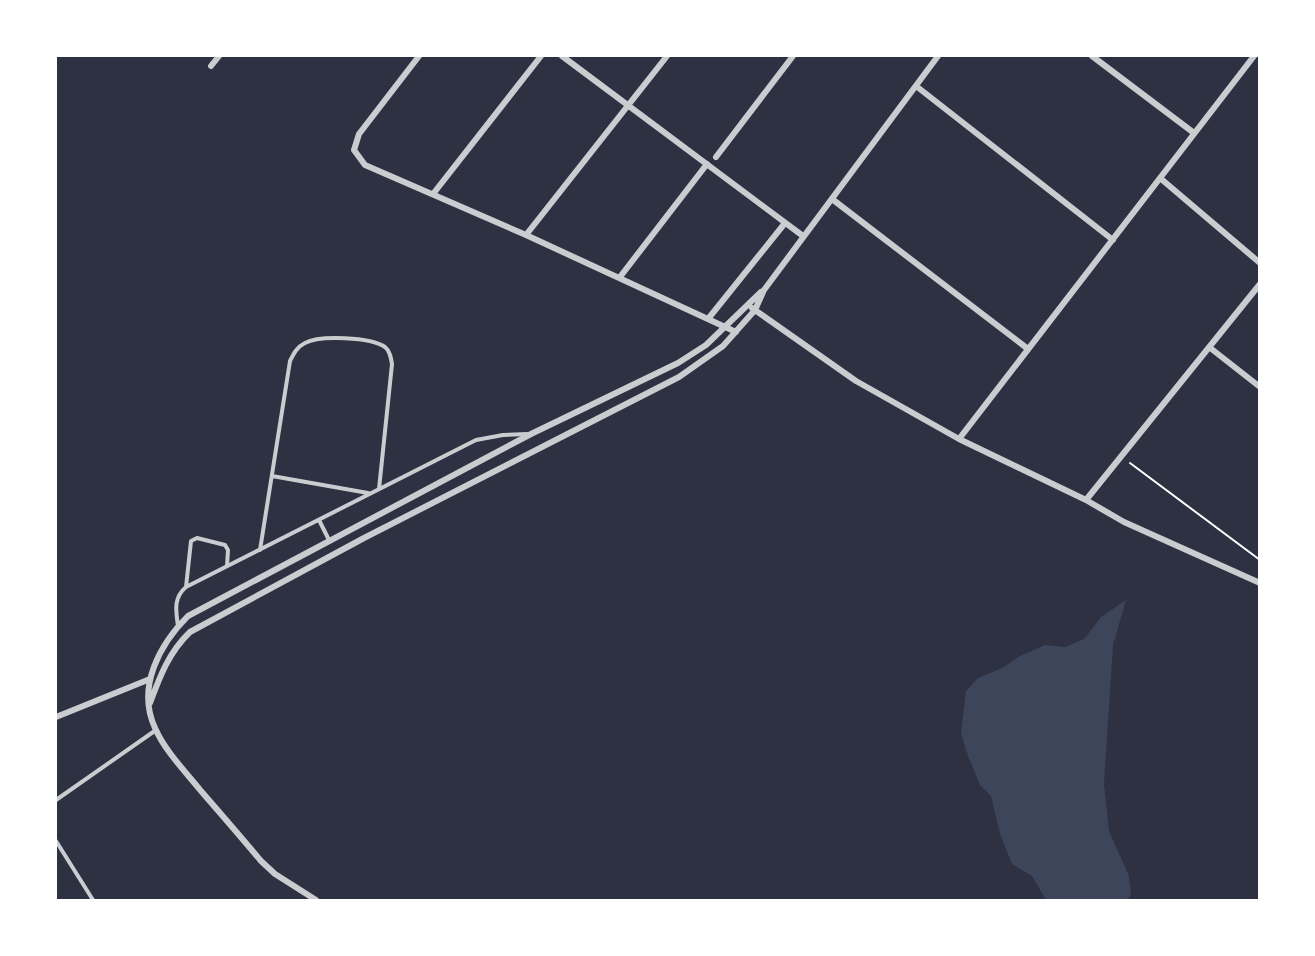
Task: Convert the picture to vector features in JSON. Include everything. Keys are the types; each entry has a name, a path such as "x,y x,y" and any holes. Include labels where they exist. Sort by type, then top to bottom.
{"street":[{"path":"211,66 219,56"},
{"path":"419,56 359,134 354,150 365,165 526,235 736,332"},
{"path":"434,194 541,56"},
{"path":"562,56 803,236"},
{"path":"526,235 667,56"},
{"path":"716,157 793,56"},
{"path":"150,703 172,652 190,632 335,554 679,377 712,356 755,310 764,290 938,56"},
{"path":"1092,56 1194,134"},
{"path":"959,439 1254,56"},
{"path":"916,86 1113,240"},
{"path":"621,278 707,164"},
{"path":"1160,178 1260,263"},
{"path":"832,199 1029,349"},
{"path":"708,319 785,223"},
{"path":"1086,500 1260,284"},
{"path":"316,900 275,874 261,861 177,761 156,730 150,703 150,679 164,645 188,616 531,434 678,363 706,345 764,290"},
{"path":"747,304 856,381 959,439 1086,500 1124,522 1260,583"},
{"path":"1209,347 1260,387"},
{"path":"329,540 335,554"},
{"path":"56,717 150,679"}],"lane":[{"path":"260,550 290,361 297,349 307,341 357,339 384,346 389,352 392,364 379,489"},
{"path":"178,626 175,606 177,598 186,587 476,440 503,435 531,434"},
{"path":"272,476 369,494"},
{"path":"319,520 329,540"},
{"path":"186,587 191,541 197,538 225,544 228,550 227,567"},
{"path":"56,800 156,730"},
{"path":"56,841 93,900"}],"path":[{"path":"1120,456 1260,560"}],"shaded area":[{"path":"1126,600 1113,645 1104,784 1109,831 1129,876 1131,895 1127,900 1046,900 1032,876 1012,864 1000,834 991,796 980,785 968,756 961,733 966,691 978,678 1002,668 1020,656 1045,645 1065,647 1084,639 1101,617"}]}
